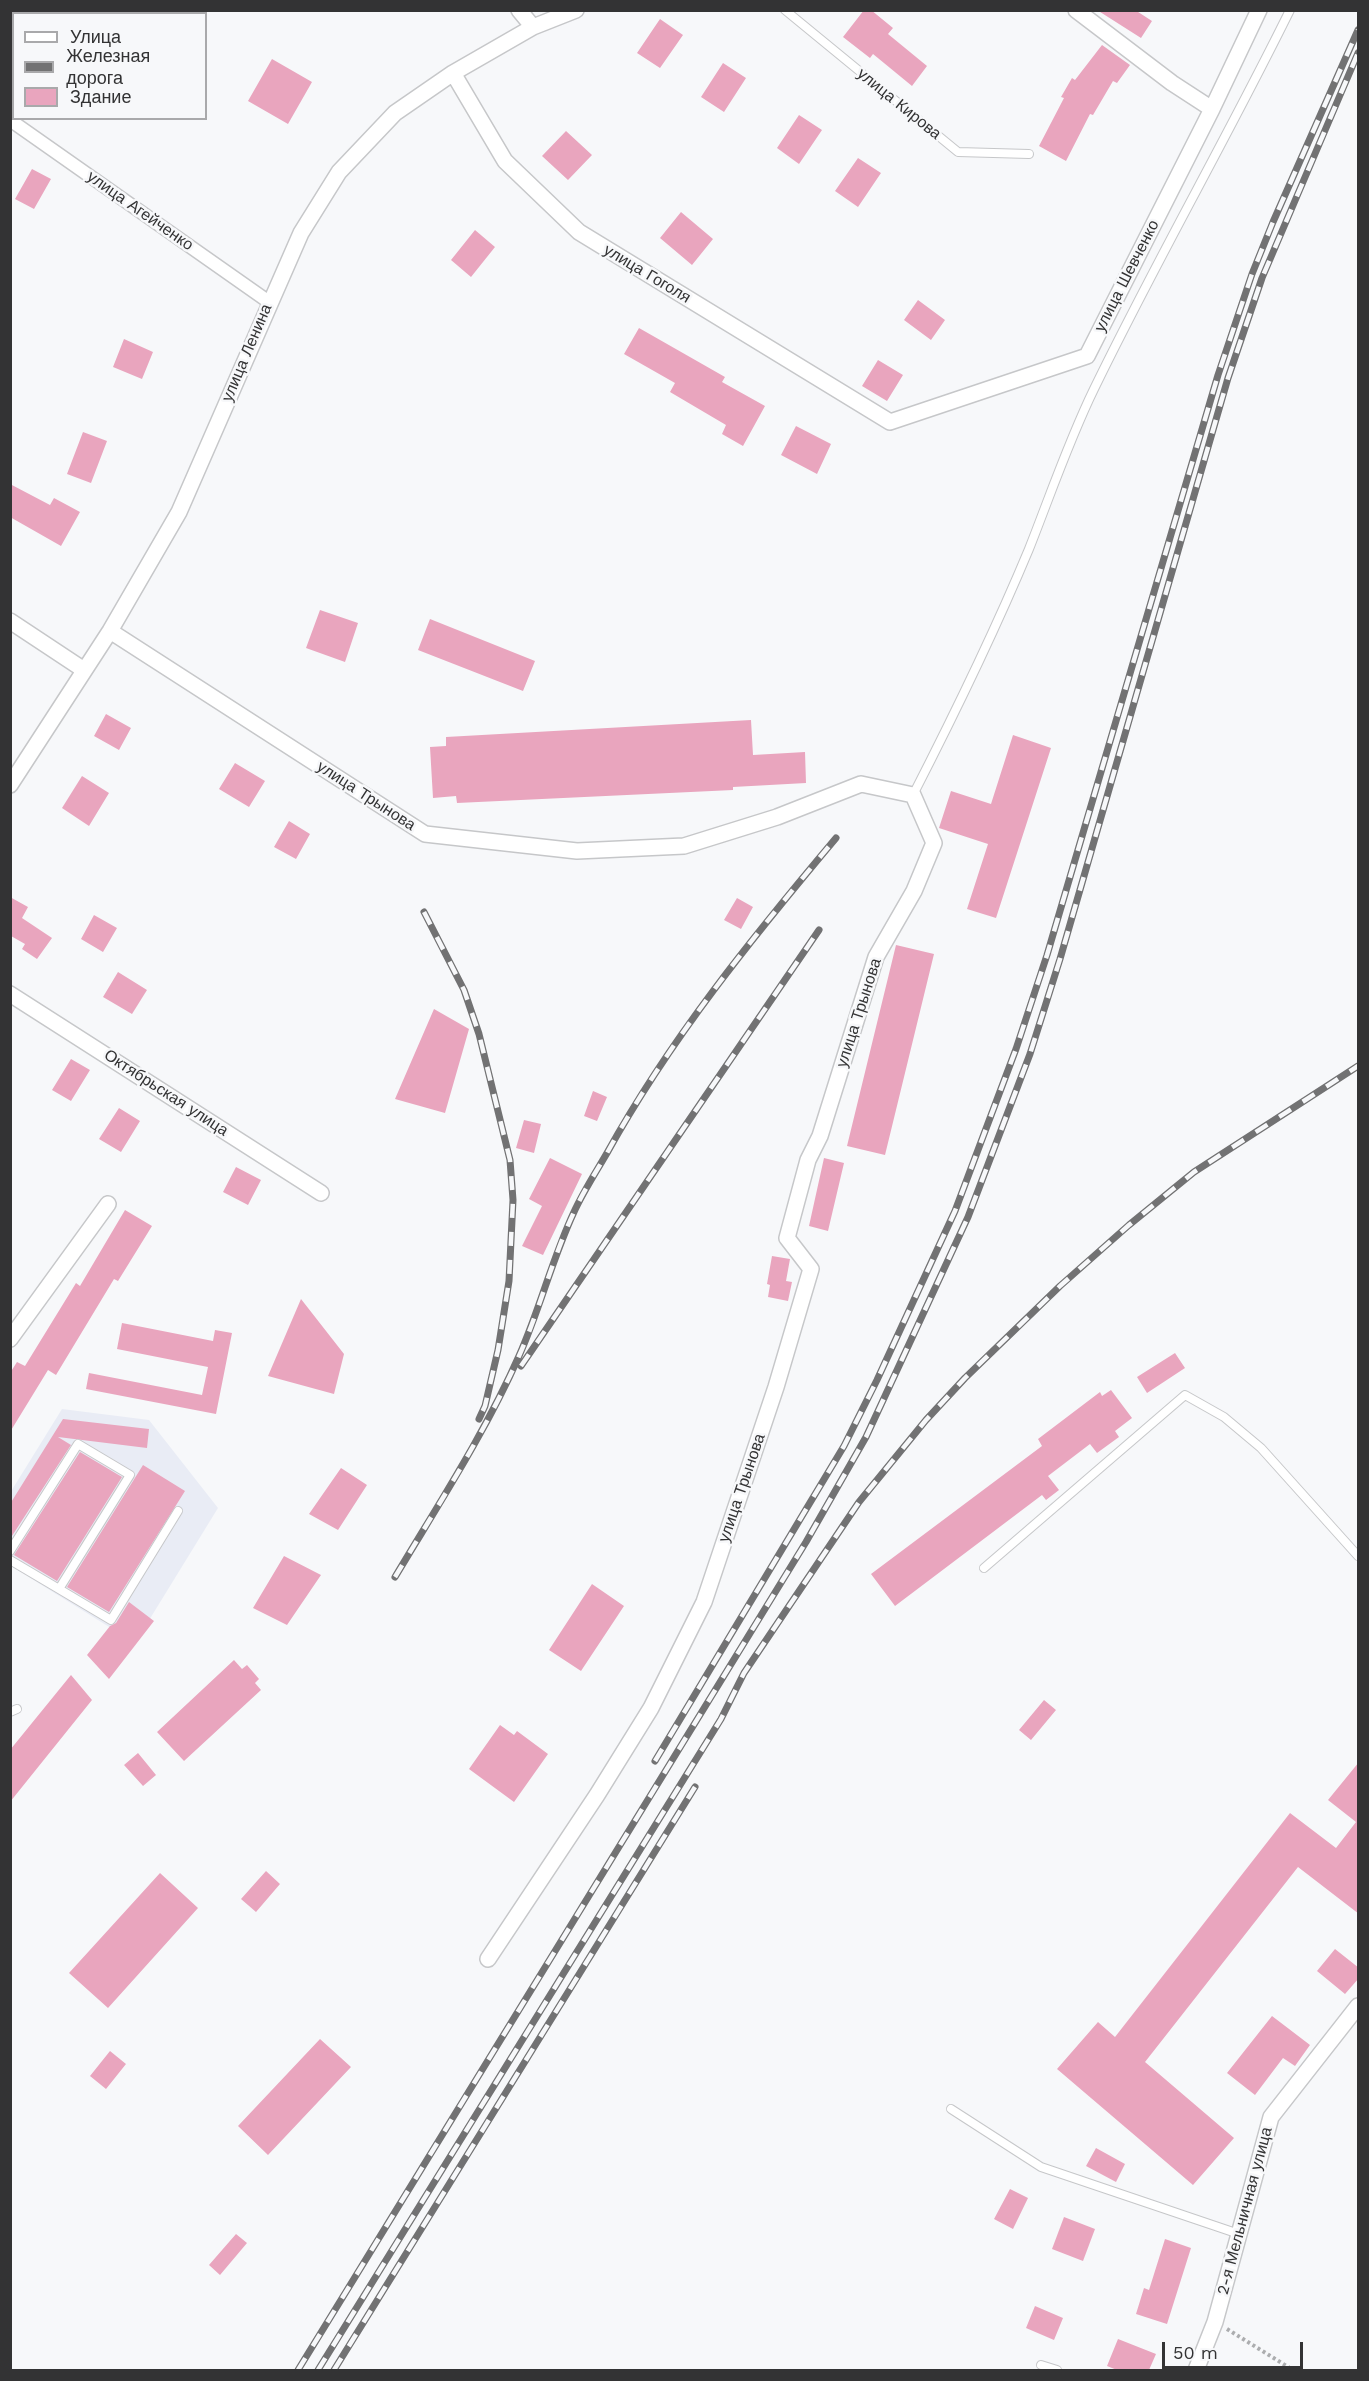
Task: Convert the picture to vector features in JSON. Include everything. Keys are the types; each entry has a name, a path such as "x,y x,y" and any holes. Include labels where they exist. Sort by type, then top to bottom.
{"street":[{"path":"519,10 533,27"},
{"name":"улица Ленина","path":"10,785 110,631 179,512 301,233 339,172 395,113 453,73 533,27 576,10"},
{"path":"1076,10 1172,83 1212,109"},
{"name":"улица Шевченко","path":"890,422 1087,356 1212,109 1258,10"},
{"name":"улица Гоголя","path":"453,73 505,161 579,232 890,422"},
{"name":"улица Агейченко","path":"10,120 269,302"},
{"path":"10,621 84,670"},
{"name":"улица Трынова","path":"110,631 425,834 577,851 684,846 777,817 861,784 912,795 934,843 914,891 876,957 820,1136 808,1160 787,1238 811,1269 776,1387 704,1602 651,1708 585,1814 488,1959"},
{"name":"Октябрьская улица","path":"10,994 321,1193"},
{"path":"10,1339 108,1204"},
{"name":"2-я Мельничная улица","path":"1196,2370 1215,2322 1271,2116 1359,2006"}],"lane":[{"name":"улица Кирова","path":"785,10 958,152 1029,153"},
{"path":"912,795 952,719 1028,552 1093,392 1290,10"},
{"path":"984,1568 1185,1395 1224,1417 1262,1448 1359,1556"},
{"path":"10,1551 78,1444 130,1475 59,1589"},
{"path":"10,1560 111,1620 178,1511"},
{"path":"951,2109 1041,2167 1239,2234"},
{"path":"1041,2365 1057,2370"}],"path":[{"path":"1215,2322 1293,2370"}],"shaded area":[{"path":"62,1409 149,1420 218,1508 135,1643 11,1566 10,1493"}],"building":[{"path":"864,10 871,10 893,28 888,34 927,66 912,86 873,54 870,58 843,37"},
{"path":"1097,10 1135,10 1152,21 1141,38"},
{"path":"660,19 683,35 660,68 637,53"},
{"path":"1102,45 1130,65 1117,83 1113,81 1093,115 1090,114 1066,161 1039,146 1072,78 1075,80"},
{"path":"272,59 312,82 288,124 248,101"},
{"path":"723,63 746,78 724,112 701,97"},
{"path":"799,115 822,130 799,164 777,148"},
{"path":"566,131 592,155 568,180 542,156"},
{"path":"858,158 881,173 858,207 835,191"},
{"path":"32,169 51,179 34,209 15,199"},
{"path":"681,212 713,239 692,265 660,238"},
{"path":"475,230 495,247 471,277 451,260"},
{"path":"918,300 945,320 931,340 904,320"},
{"path":"639,328 725,377 722,382 765,406 743,446 722,434 726,425 670,392 675,383 624,354"},
{"path":"124,339 153,352 142,379 113,367"},
{"path":"878,360 903,375 887,401 862,386"},
{"path":"796,426 831,444 817,474 781,455"},
{"path":"83,432 107,441 91,483 67,474"},
{"path":"10,484 50,505 54,498 80,512 61,546 10,517"},
{"path":"320,610 358,623 345,662 306,648"},
{"path":"430,619 535,661 523,691 418,650"},
{"path":"106,714 131,728 119,750 94,736"},
{"path":"751,720 753,755 805,752 806,783 733,787 733,790 457,803 456,796 433,798 430,747 446,746 446,737"},
{"path":"1013,735 1051,748 996,918 967,909 988,844 939,828 951,791 991,804"},
{"path":"235,763 265,781 249,807 219,789"},
{"path":"82,776 109,793 89,826 62,808"},
{"path":"289,821 310,834 296,859 274,847"},
{"path":"10,897 28,907 22,918 52,938 37,959 22,949 25,944 11,936 10,938"},
{"path":"737,898 753,907 741,929 724,920"},
{"path":"94,915 117,928 103,952 81,939"},
{"path":"896,945 934,954 885,1155 847,1146"},
{"path":"118,972 147,990 132,1014 103,997"},
{"path":"434,1009 469,1029 445,1113 395,1099"},
{"path":"71,1059 90,1070 71,1101 52,1090"},
{"path":"593,1091 607,1097 597,1121 584,1116"},
{"path":"119,1108 140,1121 121,1152 99,1139"},
{"path":"524,1120 541,1124 534,1153 516,1148"},
{"path":"550,1158 582,1174 543,1255 522,1246 542,1206 529,1199"},
{"path":"824,1158 844,1163 828,1231 809,1226"},
{"path":"236,1167 261,1180 248,1205 223,1192"},
{"path":"125,1210 152,1226 118,1281 114,1279 56,1375 48,1370 10,1432 10,1373 17,1362 25,1366 76,1283 80,1286"},
{"path":"772,1256 790,1259 786,1281 792,1282 788,1301 768,1297 770,1285 767,1284"},
{"path":"301,1299 344,1354 334,1394 268,1376"},
{"path":"122,1323 213,1341 215,1330 232,1333 216,1414 86,1389 89,1373 202,1395 208,1367 117,1349"},
{"path":"1175,1353 1185,1368 1147,1393 1137,1377"},
{"path":"1111,1390 1132,1418 1115,1431 1119,1437 1097,1453 1090,1444 1048,1476 1059,1490 1046,1500 1042,1495 895,1606 871,1574 1042,1446 1038,1439 1100,1392 1102,1396"},
{"path":"63,1419 149,1429 147,1448 58,1437 71,1445 10,1539 10,1504"},
{"path":"80,1452 122,1477 57,1581 14,1555"},
{"path":"143,1465 185,1491 109,1612 67,1587"},
{"path":"341,1468 367,1485 338,1530 309,1514"},
{"path":"284,1556 321,1575 287,1625 253,1608"},
{"path":"592,1584 624,1606 581,1671 549,1650"},
{"path":"129,1602 154,1621 109,1679 87,1655 110,1626 116,1623"},
{"path":"234,1660 242,1669 247,1665 259,1679 255,1683 261,1690 184,1761 157,1732"},
{"path":"71,1675 92,1700 10,1802 10,1750"},
{"path":"1044,1700 1056,1710 1031,1740 1019,1730"},
{"path":"500,1725 514,1735 517,1731 548,1754 514,1802 469,1769"},
{"path":"138,1753 156,1775 143,1786 124,1765"},
{"path":"1359,1762 1359,1914 1298,1867 1145,2062 1234,2138 1193,2185 1057,2069 1098,2022 1115,2037 1290,1813 1336,1848 1356,1822 1328,1800"},
{"path":"266,1871 280,1884 256,1912 241,1899"},
{"path":"160,1873 198,1908 108,2008 69,1973"},
{"path":"1335,1949 1359,1968 1359,1978 1345,1994 1317,1971"},
{"path":"1272,2016 1310,2045 1295,2066 1283,2058 1255,2095 1227,2073"},
{"path":"320,2039 351,2067 268,2155 238,2126"},
{"path":"110,2051 126,2064 106,2089 90,2076"},
{"path":"1096,2148 1125,2164 1116,2182 1086,2166"},
{"path":"1010,2189 1028,2198 1013,2229 994,2219"},
{"path":"1064,2217 1095,2229 1083,2261 1052,2249"},
{"path":"236,2234 247,2243 220,2275 209,2265"},
{"path":"1165,2239 1191,2248 1167,2324 1136,2314 1144,2288 1149,2290"},
{"path":"1035,2306 1063,2318 1054,2340 1026,2328"},
{"path":"1118,2339 1156,2354 1149,2370 1117,2370 1107,2366"}],"railway":[{"path":"655,1761 844,1446 955,1211 1016,1049 1047,955 1218,375 1252,274 1358,30"},
{"path":"298,2370 806,1542 866,1437 968,1217 1030,1054 1060,959 1228,378 1262,278 1358,53"},
{"path":"395,1577 506,1385 574,1212 631,1111 714,990 836,838"},
{"path":"424,912 464,990 479,1034 510,1160 513,1200 509,1281 498,1350 485,1406 479,1419"},
{"path":"521,1366 819,930"},
{"path":"318,2370 721,1719 744,1673 859,1502 926,1420 965,1378 1060,1286 1129,1225 1194,1172 1358,1066"},
{"path":"334,2370 695,1787"}]}
